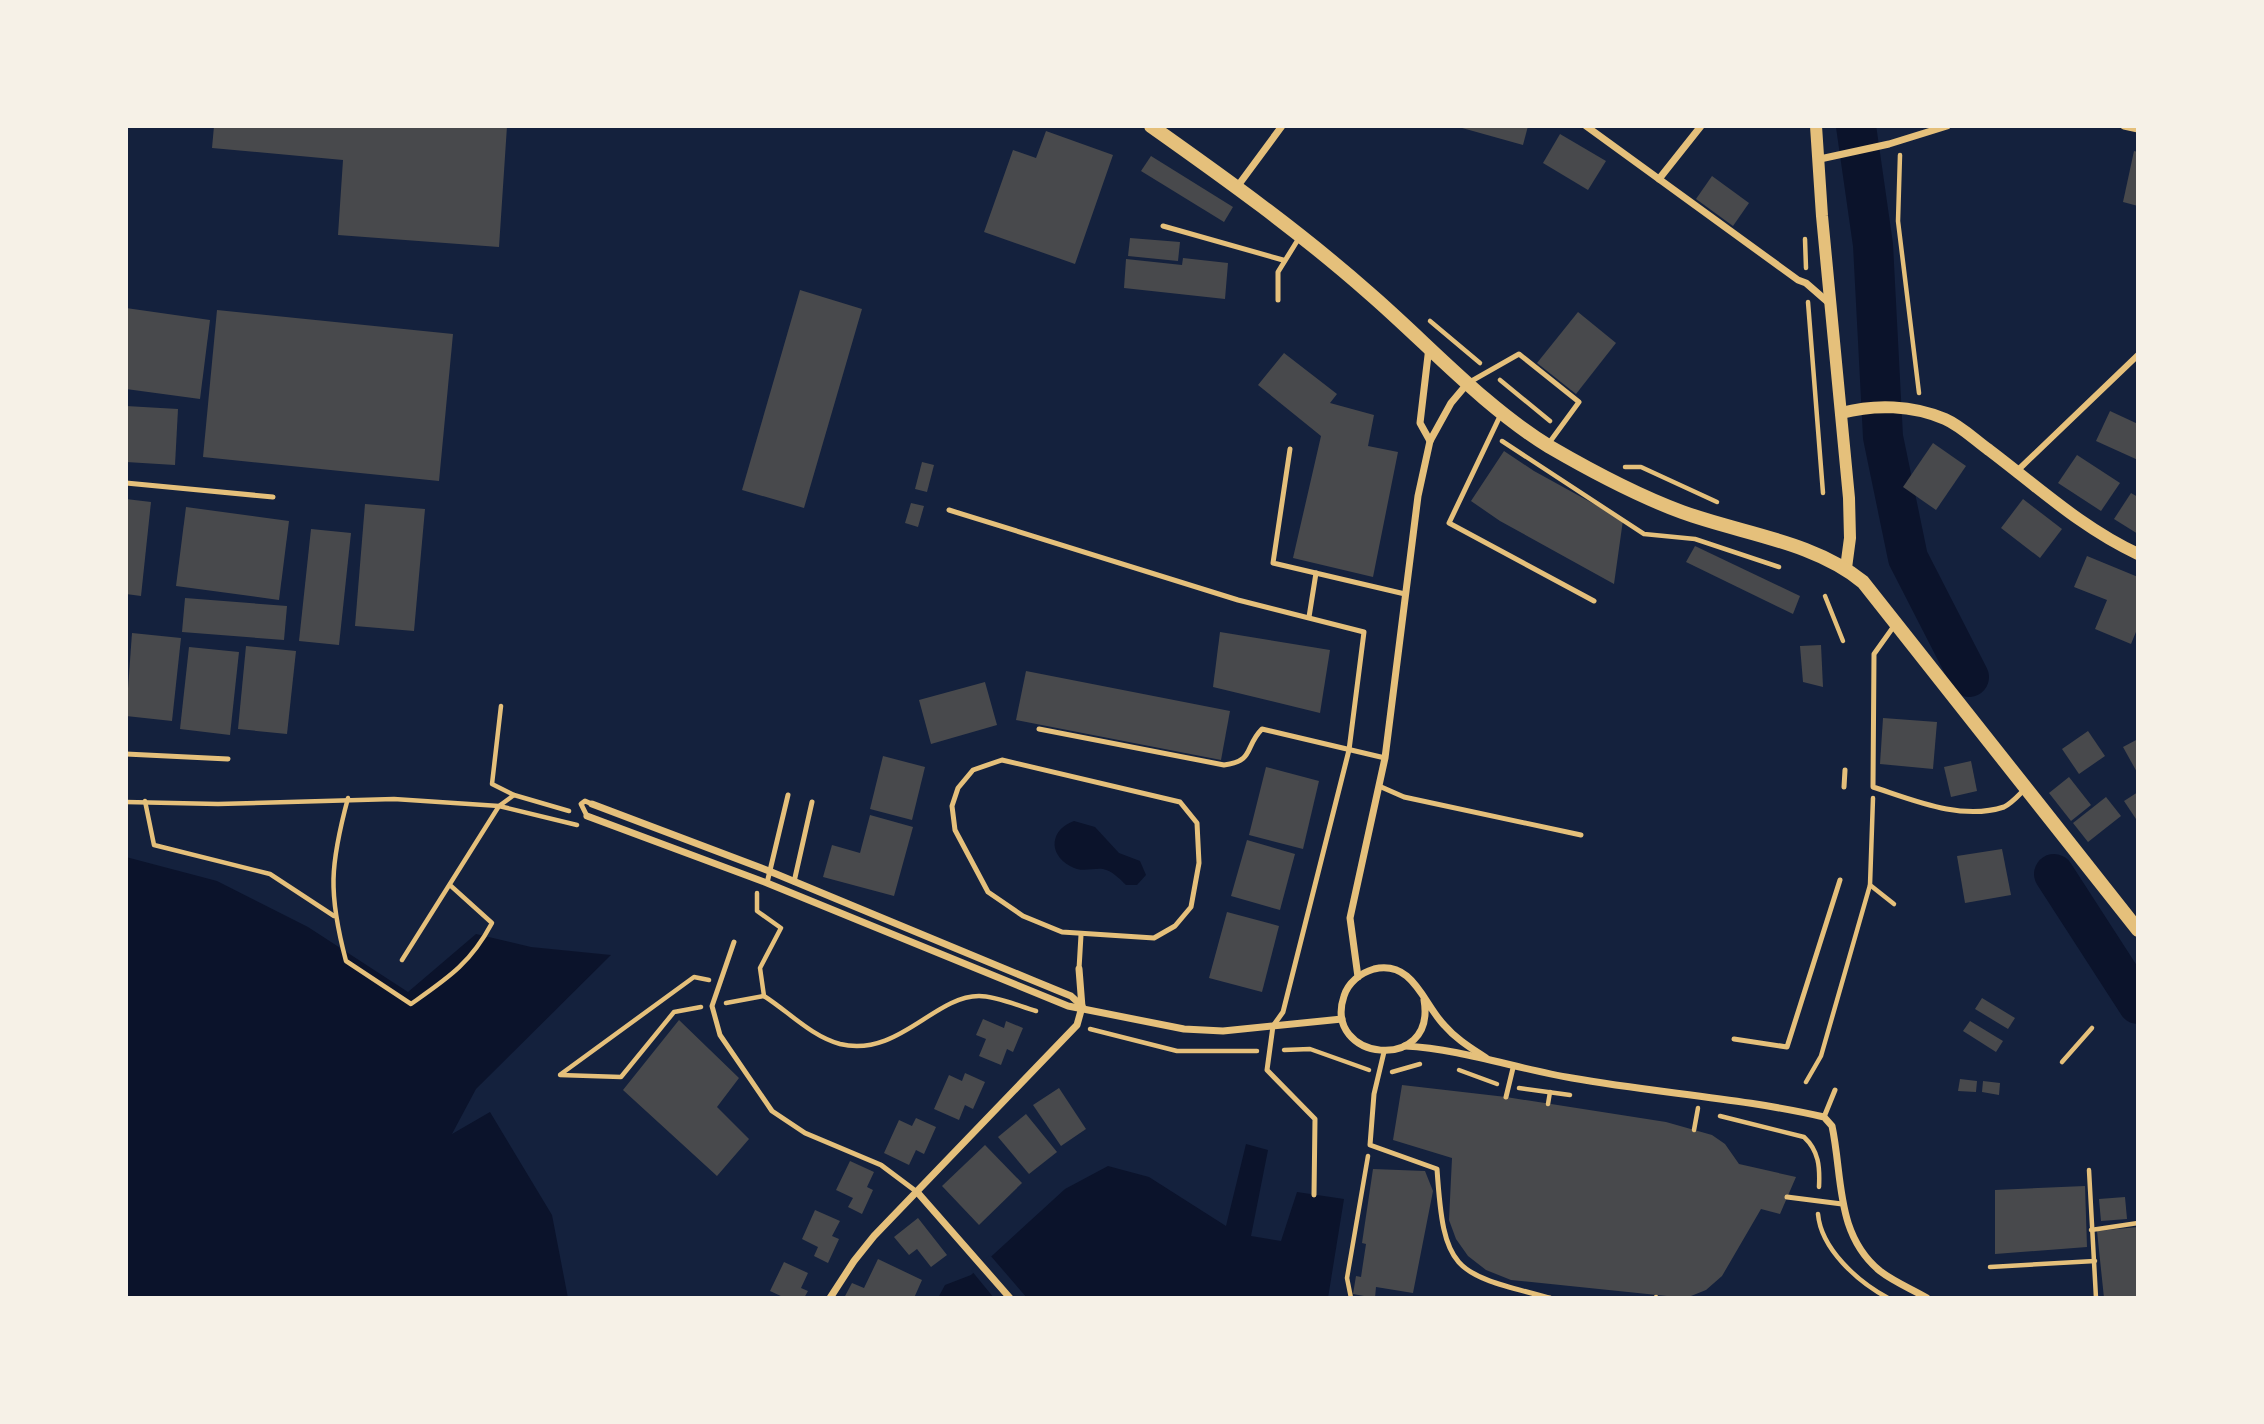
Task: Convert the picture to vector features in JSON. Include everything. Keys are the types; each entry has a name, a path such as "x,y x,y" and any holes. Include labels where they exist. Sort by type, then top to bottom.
{"main road":[{"path":"1151,126 1301,235 1468,383 1548,445 1626,490 1682,512 1806,550 1846,568 1863,582 2137,926"}],"street":[{"path":"1237,187 1282,126"},
{"path":"1586,126 1798,280 1806,283 1830,304"},
{"path":"1659,179 1701,126"},
{"path":"1816,126 1850,520 1846,568"},
{"path":"1820,159 1889,144 1947,126"},
{"path":"2124,126 2138,129"},
{"path":"1429,346 1424,370 1420,423 1430,441"},
{"path":"2017,471 2138,355"},
{"path":"1358,977 1350,918 1385,758 1418,496 1430,441 1451,403 1468,383"},
{"path":"1841,413 1858,408 1895,407 1922,411 1948,420 2075,518 2109,541 2138,554"},
{"path":"592,804 769,871 1071,996 1082,1007"},
{"path":"587,816 767,883 1068,1006 1184,1029 1223,1031 1342,1019"},
{"path":"1489,1061 1446,1028 1424,1000 1418,986 1401,972 1380,968 1358,977 1345,993 1342,1019 1355,1041 1369,1049 1384,1052 1405,1046 1428,1047 1513,1068 1824,1117 1832,1126 1835,1137 1842,1204 1854,1241 1865,1257 1883,1273 1927,1298"},
{"path":"830,1298 854,1261 1077,1025 1082,1007 1079,969"},
{"path":"1405,1046 1422,1026 1424,1000"},
{"path":"918,1193 1010,1298"}],"lane":[{"path":"1163,226 1283,260"},
{"path":"1278,300 1278,272 1301,235"},
{"path":"1468,383 1519,354 1579,402 1548,445"},
{"path":"1502,411 1449,523 1594,601"},
{"path":"1290,449 1273,563 1405,594"},
{"path":"126,483 273,496"},
{"path":"948,510 1238,600 1364,632 1349,750 1283,1012 1273,1027 1266,1070 1315,1119 1314,1195"},
{"path":"1309,617 1316,573"},
{"path":"1896,624 1874,654 1873,787 1927,806 1976,811 2006,806 2027,787"},
{"path":"1039,729 1224,765 1238,763 1248,755 1262,729 1316,739 1385,758"},
{"path":"126,754 228,759"},
{"path":"1002,761 1125,788 1180,802 1197,823 1199,863 1191,907 1175,926 1154,938 1081,934 1062,932 1023,916 988,892 955,830 952,806 958,788 973,771 1002,761"},
{"path":"1844,787 1845,770"},
{"path":"1379,786 1404,797 1581,835"},
{"path":"767,883 788,795"},
{"path":"587,816 581,804 585,801 592,804"},
{"path":"794,882 811,802"},
{"path":"1734,1040 1787,1047 1840,880"},
{"path":"1079,969 1081,934"},
{"path":"734,942 718,982 712,1006 720,1035 772,1111 805,1133 881,1165 918,1193"},
{"path":"1384,1052 1374,1094 1370,1144 1437,1169 1441,1224 1457,1262 1480,1278 1550,1298"},
{"path":"1506,1097 1513,1068"},
{"path":"1824,1117 1835,1090"},
{"path":"1787,1197 1842,1204"}],"path":[{"path":"1899,140 1898,221 1922,411"},
{"path":"1804,229 1823,493"},
{"path":"1454,341 1560,429"},
{"path":"1619,467 1642,467 1726,508"},
{"path":"1825,596 1843,641"},
{"path":"501,706 492,784 514,795 587,816"},
{"path":"1806,1082 1821,1056 1870,885 1873,787"},
{"path":"402,960 499,806 514,795"},
{"path":"348,798 332,862 334,916 345,961 411,1004 442,982 476,952 492,923 451,886"},
{"path":"126,802 218,804 348,798 394,799 499,806 589,828"},
{"path":"145,802 154,845 270,874 334,916"},
{"path":"1870,885 1894,904"},
{"path":"757,893 757,911 781,928 760,968 764,996"},
{"path":"718,982 694,977 560,1075 621,1077 674,1012 764,996 813,1033 841,1044 863,1046 894,1038 960,1000 979,996 1044,1013"},
{"path":"2062,1062 2092,1028"},
{"path":"1379,1072 1427,1064"},
{"path":"1456,1069 1508,1087 1577,1096"},
{"path":"1548,1104 1550,1092"},
{"path":"1694,1129 1700,1097"},
{"path":"1684,1109 1804,1137 1813,1145 1818,1159 1820,1230 1864,1283 1888,1298"},
{"path":"1351,1298 1348,1278 1370,1144"},
{"path":"2089,1170 2096,1298"},
{"path":"2091,1230 2138,1223"},
{"path":"1990,1266 2095,1261"}],"water":[{"path":"1074,821 1095,827 1119,853 1140,861 1146,875 1137,885 1126,885 1106,870 1078,869 1063,861 1055,848 1055,842 1060,830"},
{"path":"126,857 217,881 308,927 408,992 476,934 531,947 611,955 476,1089 452,1134 490,1112 552,1215 568,1298 126,1298"},
{"path":"1246,1144 1268,1150 1251,1236 1281,1241 1297,1192 1344,1199 1328,1298 938,1298 945,1285 971,1275 1065,1189 1108,1166 1149,1177 1226,1226"}],"pier":[{"path":"990,1255 1027,1298 994,1298 971,1270"}],"building":[{"path":"214,126 507,126 499,247 338,235 343,160 212,148"},
{"path":"1455,126 1528,126 1523,145"},
{"path":"1046,131 1113,155 1075,264 984,232 1013,150 1036,158"},
{"path":"1560,134 1606,161 1588,190 1543,163"},
{"path":"2134,151 2138,152 2138,206 2123,202"},
{"path":"1151,156 1233,207 1224,222 1141,171"},
{"path":"1712,176 1749,203 1733,226 1696,199"},
{"path":"1130,238 1180,242 1178,261 1128,256"},
{"path":"1183,258 1228,263 1225,299 1124,288 1126,259 1182,265"},
{"path":"800,290 862,309 804,508 742,490"},
{"path":"126,308 210,320 200,399 126,389"},
{"path":"217,310 453,334 439,481 203,457"},
{"path":"1578,312 1616,343 1576,394 1537,363"},
{"path":"1284,353 1337,394 1330,403 1374,415 1368,446 1398,452 1373,577 1293,558 1321,436 1258,385"},
{"path":"126,406 178,409 175,465 126,462"},
{"path":"2110,411 2138,424 2138,460 2096,441"},
{"path":"1933,443 1966,466 1936,510 1903,487"},
{"path":"1504,451 1534,471 1623,520 1614,584 1500,521 1471,501"},
{"path":"2077,455 2120,483 2101,511 2058,483"},
{"path":"922,462 934,465 927,492 915,489"},
{"path":"2131,493 2138,497 2138,534 2114,519"},
{"path":"126,499 151,502 141,596 126,594"},
{"path":"2023,499 2062,529 2040,558 2001,528"},
{"path":"911,503 924,506 918,527 905,523"},
{"path":"365,504 425,509 414,631 355,626"},
{"path":"186,507 289,521 279,600 176,586"},
{"path":"311,529 351,533 339,645 299,641"},
{"path":"1695,546 1800,596 1793,614 1686,562"},
{"path":"2087,556 2138,577 2138,627 2131,644 2095,629 2107,600 2074,587"},
{"path":"185,598 287,606 284,640 182,632"},
{"path":"1220,632 1330,650 1320,713 1213,687"},
{"path":"132,633 181,638 172,721 126,716"},
{"path":"1821,645 1823,687 1803,682 1800,646"},
{"path":"246,646 296,651 287,734 238,729"},
{"path":"189,647 239,652 230,735 180,729"},
{"path":"1026,671 1230,711 1221,760 1016,720"},
{"path":"985,682 997,725 931,744 919,700"},
{"path":"1883,718 1937,722 1933,769 1880,764"},
{"path":"2088,731 2105,756 2079,774 2062,749"},
{"path":"2138,739 2138,774 2123,747"},
{"path":"883,756 925,767 912,820 870,809"},
{"path":"1971,761 1977,791 1951,797 1944,767"},
{"path":"1266,767 1319,781 1303,849 1249,835"},
{"path":"2069,777 2091,805 2071,821 2049,793"},
{"path":"2138,792 2138,822 2124,801"},
{"path":"2106,797 2121,816 2088,842 2073,823"},
{"path":"870,815 913,827 894,896 823,877 832,845 860,853"},
{"path":"1247,840 1295,854 1280,910 1231,896"},
{"path":"2002,849 2011,895 1965,903 1957,856"},
{"path":"1227,912 1279,926 1262,992 1209,978"},
{"path":"1982,998 2015,1018 2008,1029 1975,1009"},
{"path":"983,1019 1004,1028 1006,1021 1023,1028 1013,1052 1007,1049 1001,1065 979,1056 986,1039 976,1035"},
{"path":"679,1020 739,1078 717,1107 749,1139 717,1176 623,1090"},
{"path":"1970,1021 2003,1041 1996,1052 1963,1031"},
{"path":"965,1073 985,1082 973,1109 965,1105 959,1120 934,1109 949,1075 962,1081"},
{"path":"1960,1079 1977,1081 1976,1092 1958,1091"},
{"path":"1983,1081 2000,1083 1999,1095 1982,1092"},
{"path":"1402,1085 1506,1097 1666,1122 1712,1135 1725,1144 1739,1164 1796,1177 1780,1214 1761,1209 1722,1276 1706,1290 1686,1298 1511,1280 1486,1270 1468,1256 1456,1239 1449,1220 1452,1158 1393,1140"},
{"path":"1059,1088 1086,1129 1061,1146 1033,1105"},
{"path":"1026,1114 1057,1152 1029,1174 998,1137"},
{"path":"916,1118 936,1127 924,1154 916,1150 909,1165 884,1153 899,1120 912,1126"},
{"path":"985,1145 1022,1183 979,1225 942,1186"},
{"path":"850,1161 874,1172 867,1187 873,1190 862,1214 848,1207 853,1198 836,1190"},
{"path":"1373,1169 1425,1171 1433,1191 1413,1293 1376,1287 1375,1298 1353,1294 1356,1276 1361,1277 1366,1244 1362,1243"},
{"path":"2085,1186 2087,1247 1995,1254 1995,1190"},
{"path":"2125,1197 2127,1219 2101,1221 2099,1199"},
{"path":"815,1210 840,1221 832,1236 839,1239 828,1263 814,1256 818,1247 802,1239"},
{"path":"918,1218 947,1255 931,1267 917,1249 909,1255 894,1237"},
{"path":"2138,1227 2138,1298 2104,1298 2097,1231"},
{"path":"878,1259 922,1280 914,1298 844,1298 852,1283 864,1288"},
{"path":"784,1262 808,1273 801,1288 808,1291 804,1298 785,1298 770,1291"}],"waterway":[{"path":"1856,126 1873,245 1883,437 1908,558 1969,677"},
{"path":"2054,874 2138,1004"}]}
